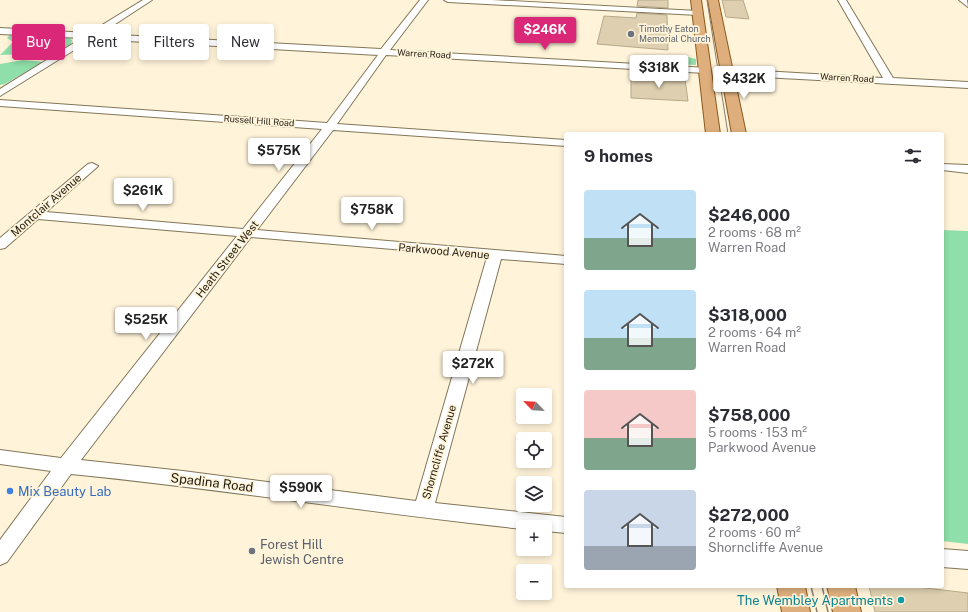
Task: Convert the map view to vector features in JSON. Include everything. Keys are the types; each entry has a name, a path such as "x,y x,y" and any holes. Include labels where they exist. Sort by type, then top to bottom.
{"main road":[{"path":"696,0 713,132"},
{"path":"713,0 739,132"},
{"path":"699,32 720,33"},
{"path":"791,588 796,612"},
{"path":"841,588 847,612"}],"street":[{"path":"110,24 148,0"},
{"name":"Heath Street West","path":"0,556 66,466 247,233 424,0"},
{"path":"448,0 698,13"},
{"path":"842,0 890,81"},
{"path":"963,0 968,5"},
{"name":"Warren Road","path":"0,31 73,34"},
{"name":"Warren Road","path":"131,37 705,70"},
{"path":"0,93 73,47"},
{"name":"Warren Road","path":"726,72 968,85"},
{"name":"Russell Hill Road","path":"0,103 564,142"},
{"name":"Montclair Avenue","path":"0,245 92,166"},
{"path":"944,167 968,169"},
{"name":"Parkwood Avenue","path":"36,215 564,260"},
{"name":"Shorncliffe Avenue","path":"423,510 495,255"},
{"name":"Spadina Road","path":"0,457 66,466 183,478 423,510 564,525"},
{"path":"944,558 968,560"}],"green space":[{"path":"12,35 12,41 7,38"},
{"path":"65,38 72,40 71,44 65,48"},
{"path":"12,43 12,55 0,55"},
{"path":"680,55 696,59 696,65 673,64 673,57"},
{"path":"23,60 43,62 5,84 0,85 0,64"},
{"path":"944,230 968,231 968,544 944,541"}],"building":[{"path":"638,0 668,0 668,8 637,6"},
{"path":"722,0 743,0 749,19 726,17"},
{"name":"Timothy Eaton Memorial Church","path":"637,13 667,15 668,50 597,44 604,16 636,18"},
{"path":"631,76 685,79 688,101 631,98"},
{"name":"The Wembley Apartments","path":"869,588 926,588 968,593 968,612 875,612"}],"tram line":[{"path":"707,0 728,132"},
{"path":"811,588 817,612"},
{"path":"822,588 828,612"}],"place":[{"name":"Timothy Eaton Memorial Church","path":"631,34"},
{"name":"Mix Beauty Lab","path":"10,491"},
{"name":"Forest Hill Jewish Centre","path":"252,551"},
{"name":"The Wembley Apartments","path":"901,600"}]}
